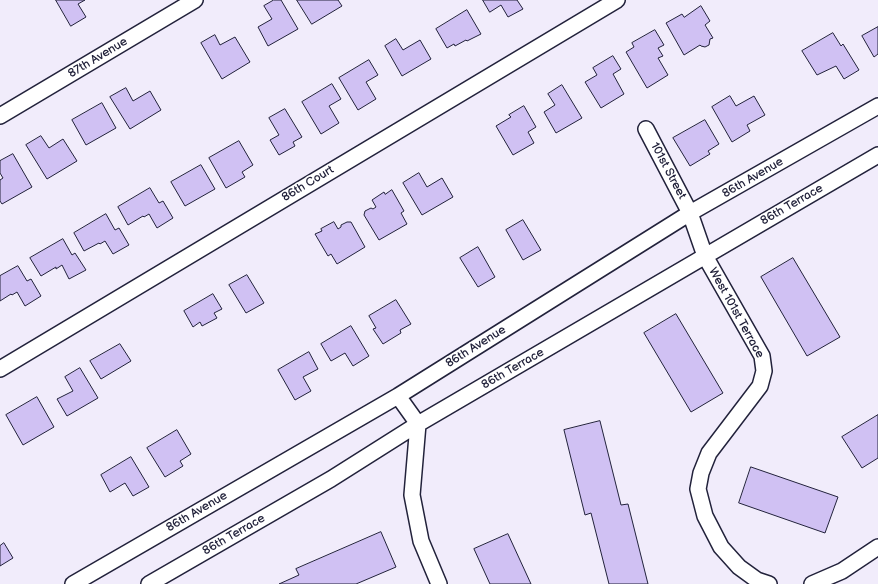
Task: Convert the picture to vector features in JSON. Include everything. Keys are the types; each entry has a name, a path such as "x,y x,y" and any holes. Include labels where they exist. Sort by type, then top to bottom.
{"street":[{"name":"87th Avenue","path":"0,116 195,0"},
{"name":"86th Court","path":"0,368 617,0"},
{"name":"86th Avenue","path":"73,584 398,396 690,213 878,106"},
{"name":"101st Street","path":"646,129 690,213"},
{"name":"86th Terrace","path":"148,584 331,479 418,424 878,155"},
{"name":"West 101st Terrace","path":"690,213 705,256 762,356 764,371 760,386 709,453 701,473 698,489 705,516 721,547 739,567 757,580 769,584"},
{"path":"398,396 418,424 412,495 421,541 439,584"},
{"path":"812,584 842,571 878,546"}],"building":[{"path":"56,0 85,0 78,4 86,17 71,26"},
{"path":"274,0 281,0 298,29 268,46 258,27 272,19 264,6"},
{"path":"297,0 338,0 342,6 312,24"},
{"path":"483,0 517,0 523,9 508,17 501,5 490,12"},
{"path":"701,6 710,21 705,25 713,38 710,39 709,45 705,47 700,45 684,55 666,23 682,14 684,17"},
{"path":"467,10 481,34 447,48 436,29"},
{"path":"878,27 878,54 874,57 862,36"},
{"path":"655,30 664,45 658,48 663,56 658,58 668,75 647,88 626,52 634,47 632,43"},
{"path":"833,33 841,46 843,44 859,70 844,79 836,66 817,75 802,51"},
{"path":"215,35 220,45 235,37 250,62 222,79 201,43"},
{"path":"396,39 403,50 420,40 431,59 402,76 385,46"},
{"path":"613,56 621,69 613,74 624,94 601,108 585,82 597,75 593,68"},
{"path":"369,60 378,75 366,82 376,99 358,110 339,78"},
{"path":"332,84 341,99 329,106 339,123 321,134 302,102"},
{"path":"562,85 582,118 556,133 544,112 555,105 548,94"},
{"path":"126,88 133,101 150,91 161,110 130,129 110,97"},
{"path":"730,96 736,106 754,96 765,115 747,125 750,131 732,142 712,107"},
{"path":"102,103 116,128 86,145 72,120"},
{"path":"524,106 536,127 528,132 534,143 513,155 496,126 511,117 509,115"},
{"path":"285,109 302,137 293,142 295,146 279,155 270,140 279,135 269,118"},
{"path":"705,120 719,144 708,151 710,154 690,166 673,138"},
{"path":"41,136 49,148 63,139 77,161 47,179 26,145"},
{"path":"239,141 253,165 242,172 245,177 226,188 209,158"},
{"path":"13,154 32,187 2,204 0,201 0,180 3,178 0,173 0,161"},
{"path":"201,165 215,189 185,206 171,182"},
{"path":"419,173 427,187 442,178 453,197 422,215 403,183"},
{"path":"150,188 159,203 163,201 173,218 157,228 149,214 128,225 118,207"},
{"path":"392,190 404,211 401,213 407,224 379,240 364,215 365,211 376,207 372,200 384,192 385,194"},
{"path":"106,214 115,230 119,228 129,245 113,254 105,241 84,251 74,233"},
{"path":"523,220 541,250 523,260 506,230"},
{"path":"334,222 338,229 341,225 351,222 365,247 337,264 331,254 328,256 315,234 322,231 321,229"},
{"path":"63,239 72,255 75,253 86,270 69,279 62,265 41,276 30,258"},
{"path":"478,247 495,277 478,287 460,258"},
{"path":"793,258 840,337 807,356 761,277"},
{"path":"18,266 27,281 31,279 41,296 25,306 17,292 0,301 0,276"},
{"path":"247,275 264,303 246,313 229,285"},
{"path":"213,294 222,309 214,313 217,318 202,326 200,322 193,327 184,311"},
{"path":"396,300 411,324 400,330 401,333 383,344 373,329 376,328 369,316"},
{"path":"676,314 723,393 691,412 644,333"},
{"path":"351,326 369,356 353,366 345,353 331,361 321,344"},
{"path":"120,344 131,361 101,379 90,361"},
{"path":"309,352 318,369 303,377 311,391 295,400 278,370"},
{"path":"80,368 98,398 67,416 57,399 73,391 65,377"},
{"path":"37,397 54,427 23,445 6,415"},
{"path":"878,415 878,458 862,468 842,437"},
{"path":"600,421 621,505 628,504 648,584 609,584 591,513 585,515 564,430"},
{"path":"177,430 191,454 180,461 183,466 165,477 147,448"},
{"path":"131,457 149,487 133,496 125,483 110,492 101,475"},
{"path":"751,467 838,497 825,533 739,503"},
{"path":"381,532 396,567 356,584 279,584 299,575 296,569"},
{"path":"508,534 531,584 490,584 474,549"},
{"path":"4,543 13,558 0,566 0,546"}]}
